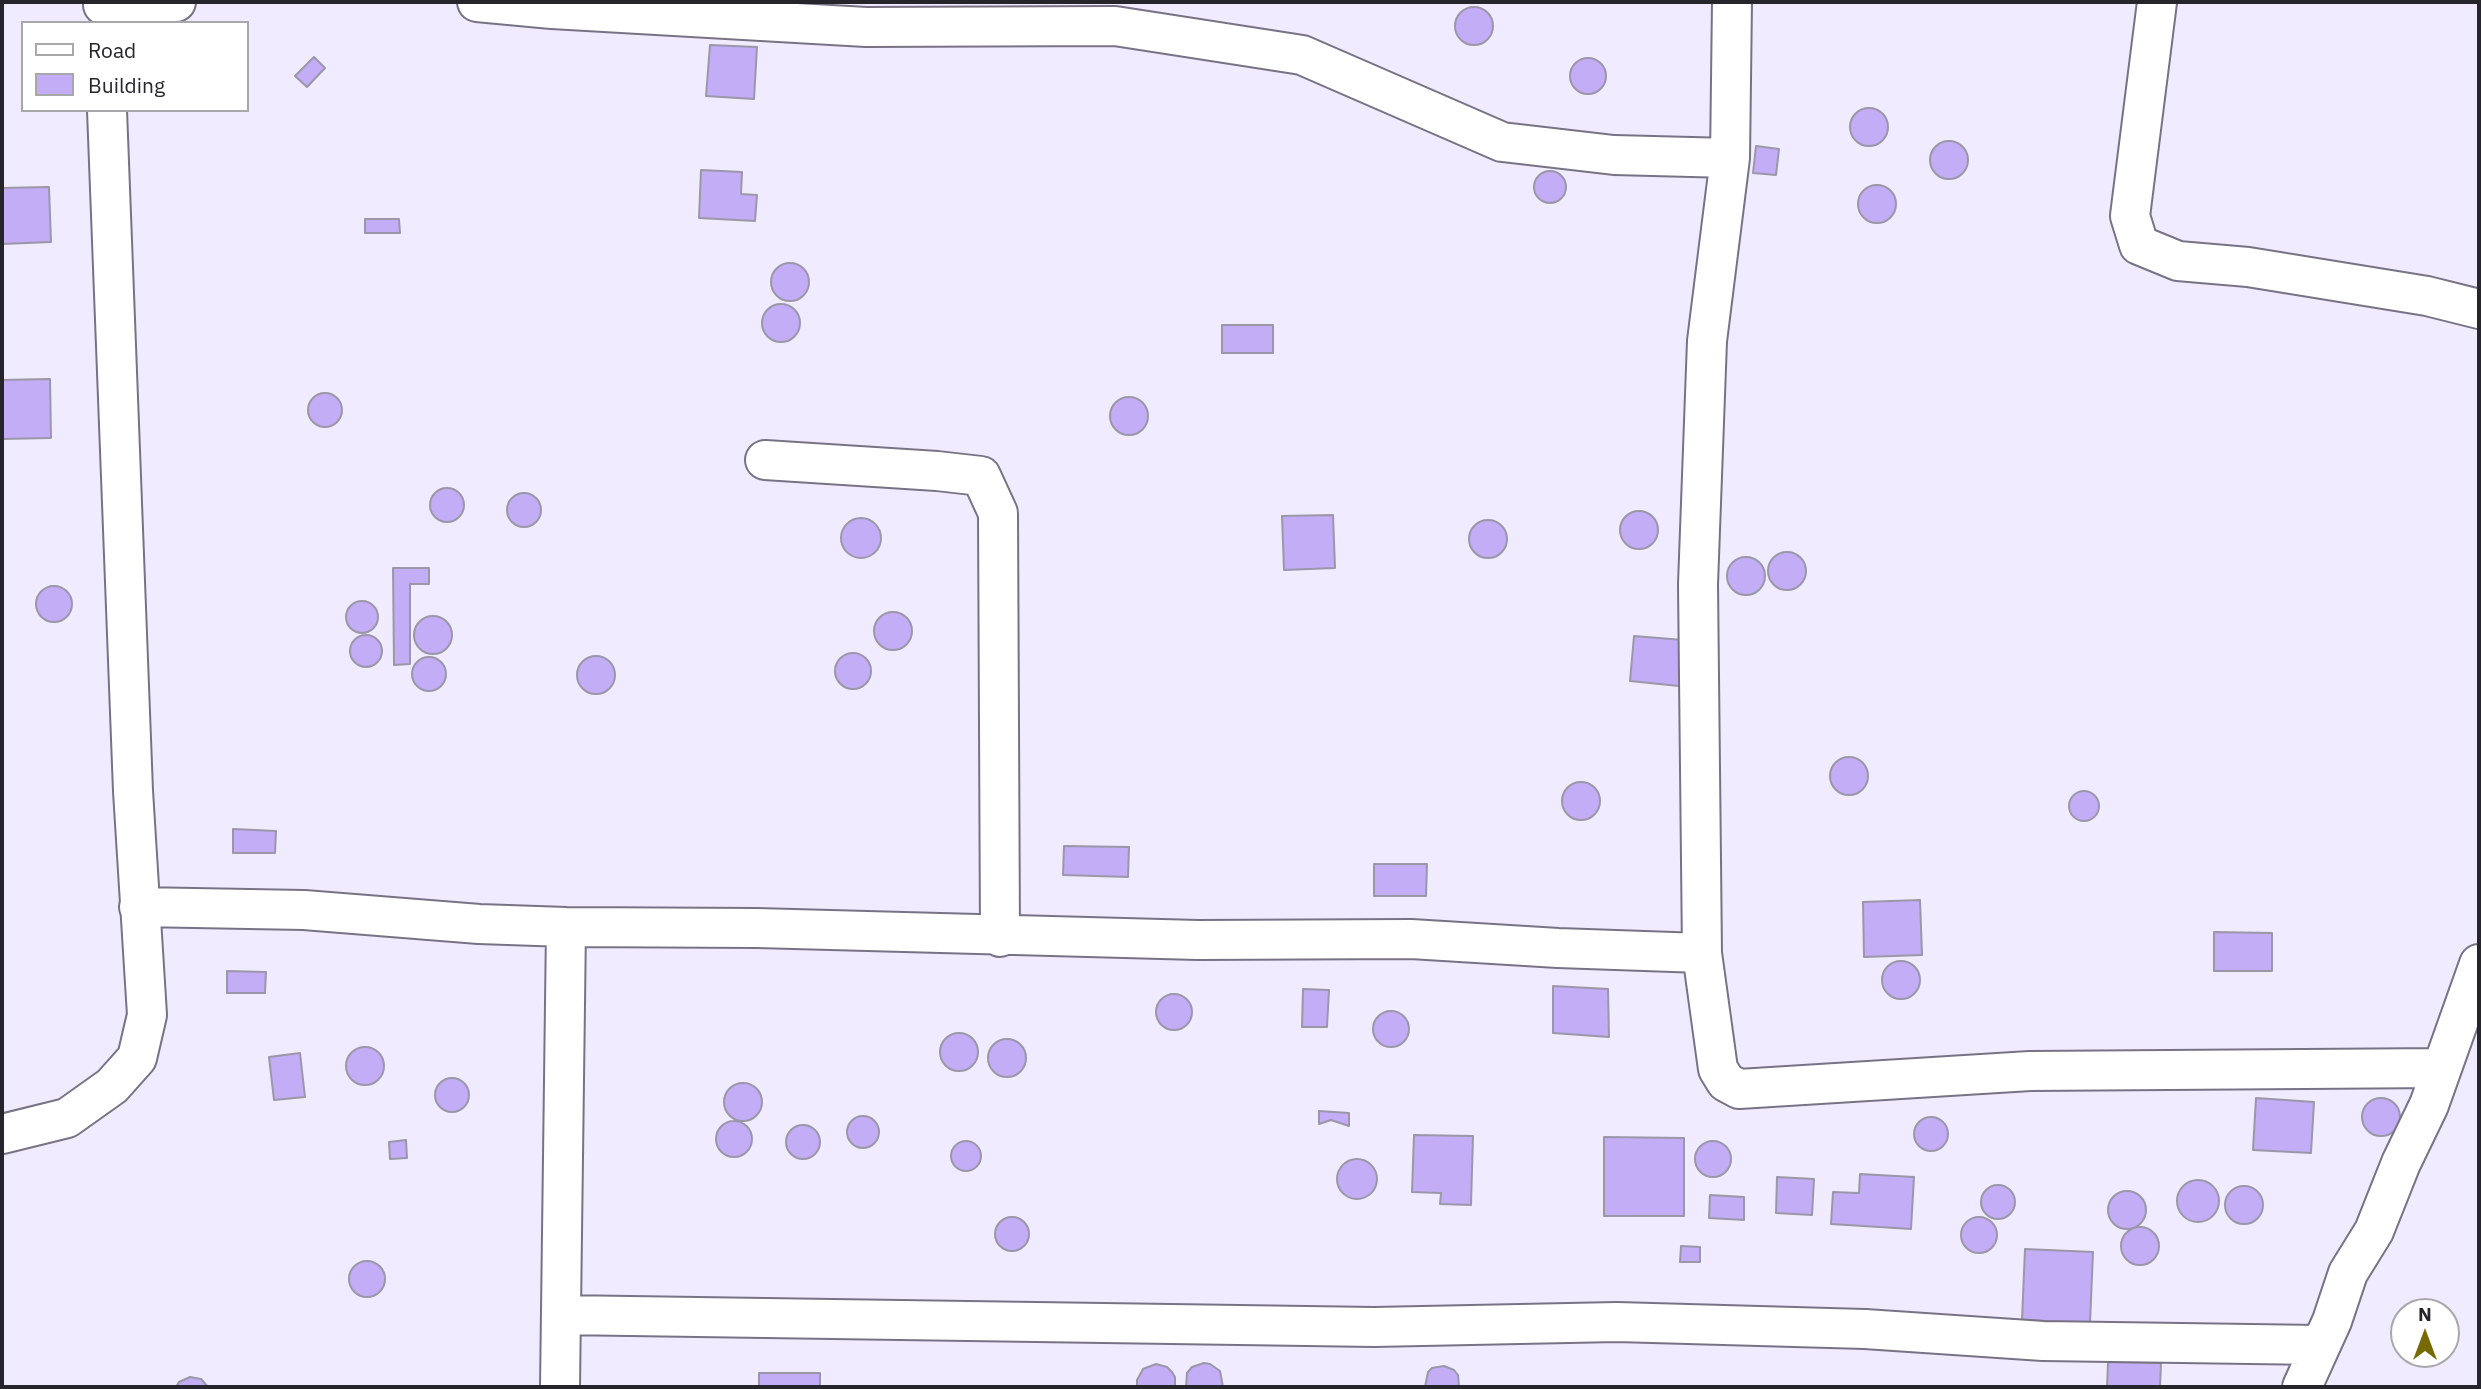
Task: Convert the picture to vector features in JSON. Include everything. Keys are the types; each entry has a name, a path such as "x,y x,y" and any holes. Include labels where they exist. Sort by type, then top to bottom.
{"street":[{"path":"103,10 176,2"},
{"path":"477,2 552,9 866,27 1115,26 1302,54 1502,142 1614,155 1730,158"},
{"path":"1732,2 1730,158 1707,341 1698,584 1702,953 1718,1069 1726,1082 1739,1089 2030,1071 2441,1068"},
{"path":"2157,2 2130,216 2138,246 2178,261 2248,267 2427,296 2479,309"},
{"path":"2,1134 66,1118 112,1086 137,1058 147,1015 139,907 107,112"},
{"path":"765,460 937,471 981,477 998,513 1000,936"},
{"path":"139,907 304,910 566,928 757,928 1198,940 1412,939 1702,953"},
{"path":"560,1387 566,928"},
{"path":"2302,1387 2332,1321 2348,1273 2374,1231 2401,1163 2429,1105 2479,964"},
{"path":"562,1315 1374,1327 1616,1322 1865,1329 2043,1341 2319,1345"}],"building":[{"path":"1474,7 1488,12 1493,26 1488,40 1474,45 1460,40 1455,26 1460,12"},
{"path":"710,45 757,47 754,99 706,96"},
{"path":"314,57 325,68 307,87 295,76"},
{"path":"1588,58 1601,63 1606,76 1601,89 1588,94 1575,89 1570,76 1575,63"},
{"path":"1869,108 1883,113 1888,127 1883,141 1869,146 1855,141 1850,127 1855,113"},
{"path":"1949,141 1962,147 1968,160 1962,173 1949,179 1936,173 1930,160 1936,147"},
{"path":"1756,146 1779,149 1776,175 1753,173"},
{"path":"701,170 742,172 741,194 757,195 755,221 699,218"},
{"path":"1550,171 1562,175 1566,187 1562,199 1550,203 1538,199 1534,187 1538,175"},
{"path":"1877,185 1891,190 1896,204 1891,218 1877,223 1863,218 1858,204 1863,190"},
{"path":"49,187 51,242 2,244 2,188"},
{"path":"365,219 399,219 400,233 365,233"},
{"path":"790,263 804,268 809,282 804,296 790,301 776,296 771,282 776,268"},
{"path":"781,304 795,309 800,323 795,337 781,342 767,337 762,323 767,309"},
{"path":"1222,325 1273,325 1273,353 1222,353"},
{"path":"50,379 51,438 2,439 2,380"},
{"path":"325,393 337,398 342,410 337,422 325,427 313,422 308,410 313,398"},
{"path":"1129,397 1143,402 1148,416 1143,430 1129,435 1115,430 1110,416 1115,402"},
{"path":"447,488 459,493 464,505 459,517 447,522 435,517 430,505 435,493"},
{"path":"524,493 536,498 541,510 536,522 524,527 512,522 507,510 512,498"},
{"path":"1639,511 1652,517 1658,530 1652,543 1639,549 1626,543 1620,530 1626,517"},
{"path":"1333,515 1335,568 1284,570 1282,516"},
{"path":"861,518 869,519 875,524 880,530 880,546 875,552 869,557 861,558 853,557 847,552 842,546 841,538 842,530 847,524 853,519"},
{"path":"1488,520 1502,525 1507,539 1502,553 1488,558 1474,553 1469,539 1474,525"},
{"path":"1787,552 1801,557 1806,571 1801,585 1787,590 1773,585 1768,571 1773,557"},
{"path":"1746,557 1760,562 1765,576 1760,590 1746,595 1732,590 1727,576 1732,562"},
{"path":"393,568 429,568 429,584 410,584 410,664 394,665"},
{"path":"54,586 67,591 72,604 67,617 54,622 41,617 36,604 41,591"},
{"path":"362,601 373,606 378,617 373,628 362,633 351,628 346,617 351,606"},
{"path":"893,612 907,617 912,631 907,645 893,650 879,645 874,631 879,617"},
{"path":"433,616 446,622 452,635 446,648 433,654 420,648 414,635 420,622"},
{"path":"366,635 377,640 382,651 377,662 366,667 355,662 350,651 355,640"},
{"path":"1634,636 1683,640 1679,686 1630,681"},
{"path":"853,653 865,659 871,671 865,683 853,689 841,683 835,671 841,659"},
{"path":"596,656 610,661 615,675 610,689 596,694 582,689 577,675 582,661"},
{"path":"429,657 441,662 446,674 441,686 429,691 417,686 412,674 417,662"},
{"path":"1849,757 1862,763 1868,776 1862,789 1849,795 1836,789 1830,776 1836,763"},
{"path":"1581,782 1595,787 1600,801 1595,815 1581,820 1567,815 1562,801 1567,787"},
{"path":"2084,791 2094,796 2099,806 2094,816 2084,821 2074,816 2069,806 2074,796"},
{"path":"233,829 276,831 275,853 233,853"},
{"path":"1064,846 1129,847 1128,877 1063,875"},
{"path":"1374,864 1427,864 1426,896 1374,896"},
{"path":"1920,900 1922,955 1864,957 1863,902"},
{"path":"2214,932 2272,933 2272,971 2214,971"},
{"path":"1901,961 1915,966 1920,980 1915,994 1901,999 1887,994 1882,980 1887,966"},
{"path":"227,971 266,972 265,993 227,993"},
{"path":"1553,986 1608,989 1609,1037 1553,1033"},
{"path":"1303,989 1329,990 1327,1027 1302,1027"},
{"path":"1174,994 1187,999 1192,1012 1187,1025 1174,1030 1161,1025 1156,1012 1161,999"},
{"path":"1391,1011 1404,1016 1409,1029 1404,1042 1391,1047 1378,1042 1373,1029 1378,1016"},
{"path":"959,1033 973,1038 978,1052 973,1066 959,1071 945,1066 940,1052 945,1038"},
{"path":"1007,1039 1021,1044 1026,1058 1021,1072 1007,1077 993,1072 988,1058 993,1044"},
{"path":"365,1047 379,1052 384,1066 379,1080 365,1085 351,1080 346,1066 351,1052"},
{"path":"300,1053 305,1097 274,1100 269,1057"},
{"path":"452,1078 464,1083 469,1095 464,1107 452,1112 440,1107 435,1095 440,1083"},
{"path":"743,1083 756,1089 762,1102 756,1115 743,1121 730,1115 724,1102 730,1089"},
{"path":"2256,1098 2314,1102 2311,1153 2253,1150"},
{"path":"2381,1098 2394,1104 2400,1117 2394,1130 2381,1136 2368,1130 2362,1117 2368,1104"},
{"path":"1319,1111 1349,1113 1349,1126 1331,1120 1319,1124"},
{"path":"863,1116 874,1121 879,1132 874,1143 863,1148 852,1143 847,1132 852,1121"},
{"path":"1931,1117 1943,1122 1948,1134 1943,1146 1931,1151 1919,1146 1914,1134 1919,1122"},
{"path":"734,1121 747,1126 752,1139 747,1152 734,1157 721,1152 716,1139 721,1126"},
{"path":"803,1125 815,1130 820,1142 815,1154 803,1159 791,1154 786,1142 791,1130"},
{"path":"1414,1135 1473,1136 1471,1205 1440,1204 1441,1193 1412,1192"},
{"path":"1604,1137 1684,1138 1684,1216 1604,1216"},
{"path":"406,1140 407,1158 390,1159 389,1142"},
{"path":"966,1141 977,1145 981,1156 977,1167 966,1171 955,1167 951,1156 955,1145"},
{"path":"1713,1141 1726,1146 1731,1159 1726,1172 1713,1177 1700,1172 1695,1159 1700,1146"},
{"path":"1357,1159 1371,1165 1377,1179 1371,1193 1357,1199 1343,1193 1337,1179 1343,1165"},
{"path":"1860,1174 1914,1177 1911,1229 1831,1224 1833,1192 1859,1193"},
{"path":"1777,1177 1814,1179 1812,1215 1776,1213"},
{"path":"2198,1180 2213,1186 2219,1201 2213,1216 2198,1222 2183,1216 2177,1201 2183,1186"},
{"path":"1998,1185 2010,1190 2015,1202 2010,1214 1998,1219 1986,1214 1981,1202 1986,1190"},
{"path":"2244,1186 2258,1191 2263,1205 2258,1219 2244,1224 2230,1219 2225,1205 2230,1191"},
{"path":"2127,1191 2141,1196 2146,1210 2141,1224 2127,1229 2113,1224 2108,1210 2113,1196"},
{"path":"1710,1195 1744,1197 1744,1220 1709,1218"},
{"path":"1012,1217 1024,1222 1029,1234 1024,1246 1012,1251 1000,1246 995,1234 1000,1222"},
{"path":"1979,1217 1992,1222 1997,1235 1992,1248 1979,1253 1966,1248 1961,1235 1966,1222"},
{"path":"2140,1227 2154,1232 2159,1246 2154,1260 2140,1265 2126,1260 2121,1246 2126,1232"},
{"path":"1681,1246 1700,1247 1700,1262 1680,1262"},
{"path":"2025,1249 2093,1252 2090,1323 2022,1320"},
{"path":"367,1261 380,1266 385,1279 380,1292 367,1297 354,1292 349,1279 354,1266"},
{"path":"2108,1362 2161,1363 2160,1387 2107,1387"},
{"path":"1204,1363 1220,1371 1223,1387 1186,1387 1187,1373 1192,1367"},
{"path":"1156,1364 1167,1367 1172,1372 1175,1387 1137,1387 1137,1380 1143,1369"},
{"path":"1444,1366 1458,1375 1459,1387 1425,1387 1428,1372 1432,1368"},
{"path":"759,1373 820,1373 820,1387 759,1387"},
{"path":"190,1377 201,1379 208,1387 176,1387 179,1382"}]}
